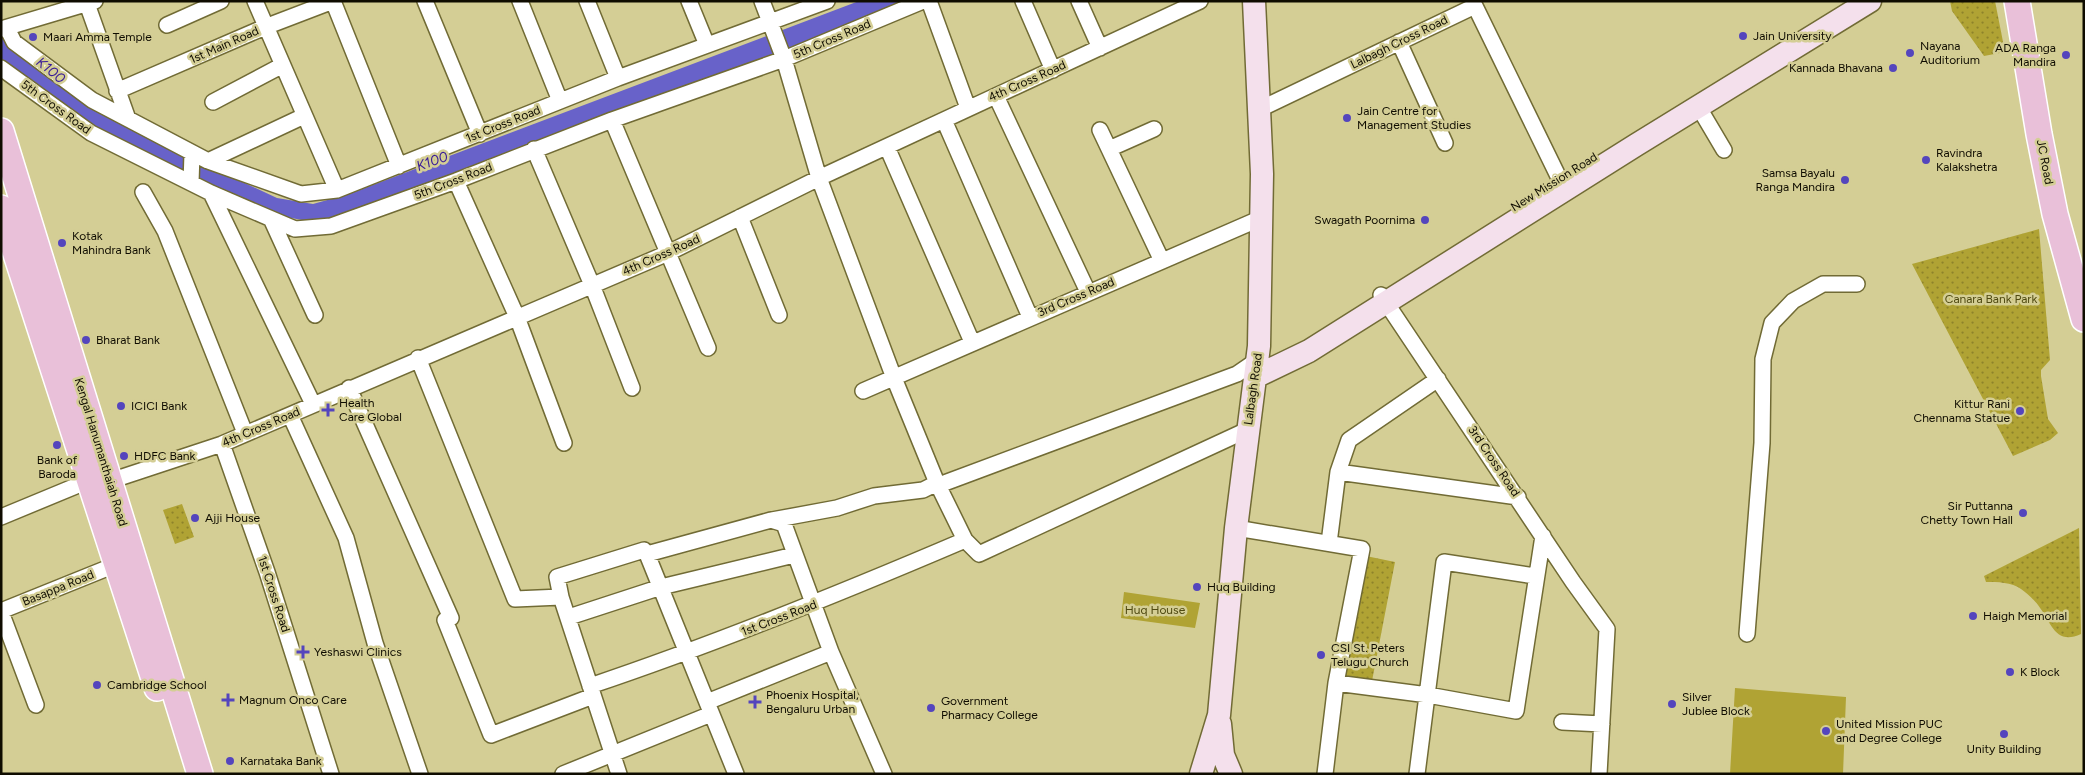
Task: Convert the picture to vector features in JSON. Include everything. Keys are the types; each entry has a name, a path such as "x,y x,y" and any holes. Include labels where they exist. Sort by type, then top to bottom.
{"main road":[{"name":"Lalbagh Road","path":"1201,774 1218,715 1236,528 1259,346 1259,219 1262,174 1254,1"},
{"name":"New Mission Road","path":"1255,369 1383,299 1559,178 1696,102 1852,1"},
{"path":"1383,299 1696,102 1870,1"},
{"name":"JC Road","path":"2017,1 2039,134 2055,214 2080,290 2084,319"},
{"name":"Kengal Hanumanthaiah Road","path":"1,131 99,481 115,565 186,774"},
{"name":"Kengal Hanumanthaiah Road","path":"1,208 99,481 200,774"},
{"path":"1218,715 1223,754 1231,774"}],"street":[{"path":"167,25 221,1"},
{"path":"255,1 337,190"},
{"path":"333,1 399,166"},
{"name":"1st Main Road","path":"117,91 265,27 333,1"},
{"path":"424,1 480,134"},
{"path":"520,1 560,101"},
{"path":"587,1 618,78"},
{"path":"689,1 707,46"},
{"path":"762,1 784,57 819,178 894,378 938,484 965,540 979,554 1247,430"},
{"name":"1st Cross Road","path":"89,2 4,28 14,42 92,100 192,155 301,194 337,190 618,78 707,46 772,27 827,1"},
{"name":"5th Cross Road","path":"1,68 91,133 191,180 211,193 295,230 331,226 456,181 534,149 784,57 923,1"},
{"path":"929,1 968,108"},
{"path":"1023,1 1053,70"},
{"path":"1079,1 1100,48"},
{"name":"4th Cross Road","path":"1,516 99,481 222,444 418,358 668,253 819,178 1200,1"},
{"path":"89,2 117,91 128,119"},
{"name":"Lalbagh Cross Road","path":"1258,110 1481,4 1559,178"},
{"path":"1399,42 1445,143"},
{"path":"212,102 282,66"},
{"path":"996,96 1088,292"},
{"path":"1696,102 1724,150"},
{"path":"208,161 304,116"},
{"path":"612,120 708,348"},
{"path":"944,120 1030,317"},
{"path":"1109,149 1154,129"},
{"path":"1100,130 1162,261"},
{"path":"887,147 972,342"},
{"path":"534,149 592,285 632,388"},
{"path":"191,180 192,155"},
{"path":"456,181 517,317 564,443"},
{"path":"144,192 165,231 245,433"},
{"path":"211,193 313,404"},
{"path":"740,217 779,315"},
{"name":"3rd Cross Road","path":"862,391 1259,219"},
{"path":"272,220 315,315"},
{"path":"1747,634 1762,443 1763,359 1772,323 1793,301 1823,284 1857,284"},
{"name":"3rd Cross Road","path":"1383,299 1607,629 1602,724"},
{"path":"418,358 515,598 561,597"},
{"path":"647,554 772,520 837,508 874,496 923,490 1255,369"},
{"path":"1329,543 1338,472 1349,440 1438,379"},
{"name":"1st Cross Road","path":"349,388 451,618 445,620 491,735 591,691 812,605 965,540"},
{"path":"290,415 346,538 375,643 420,774"},
{"name":"1st Cross Road","path":"222,444 267,572 331,774"},
{"path":"1338,472 1518,498"},
{"path":"772,520 784,524 812,605 884,774"},
{"path":"1236,528 1362,549 1336,683 1325,774"},
{"path":"1336,683 1428,695 1516,711 1535,576 1543,536"},
{"path":"619,774 561,597 557,577 644,550 661,587 736,774"},
{"path":"568,616 661,587 794,555"},
{"path":"1417,774 1444,562 1535,576"},
{"name":"Basappa Road","path":"1,612 115,565"},
{"path":"1,612 36,705"},
{"path":"563,774 612,756 709,708 831,652"},
{"path":"1562,722 1602,724 1599,774"}],"green space":[{"path":"1950,1 1995,1 2005,52 1984,56 1952,11"},
{"name":"Canara Bank Park","path":"2039,229 2050,360 2041,370 2041,376 2048,419 2058,433 2050,440 2013,456 1912,264"},
{"path":"182,504 194,537 175,544 163,510"},
{"path":"2079,528 2081,634 2065,637 2059,635 2050,625 2038,605 2023,591 2009,584 1986,582 1984,576"},
{"path":"1366,556 1395,562 1372,681 1344,675"},
{"name":"Huq House","path":"1124,592 1200,603 1195,628 1121,618"},
{"path":"1735,688 1846,697 1843,774 1730,774"}],"water":[{"name":"K100","path":"859,1 914,1 348,216 312,222 271,214 106,136 25,79 1,58 1,37 195,160 277,198 313,204 349,194"}],"place":[{"name":"Jain University","path":"1743,36"},
{"name":"Maari Amma Temple","path":"33,37"},
{"name":"Nayana Auditorium","path":"1910,53"},
{"name":"ADA Ranga Mandira","path":"2066,55"},
{"name":"Kannada Bhavana","path":"1893,68"},
{"name":"Jain Centre for Management Studies","path":"1347,118"},
{"name":"Ravindra Kalakshetra","path":"1926,160"},
{"name":"Samsa Bayalu Ranga Mandira","path":"1845,180"},
{"name":"Swagath Poornima","path":"1425,220"},
{"name":"Kotak Mahindra Bank","path":"62,243"},
{"name":"Bharat Bank","path":"86,340"},
{"name":"ICICI Bank","path":"121,406"},
{"name":"Health Care Global","path":"328,410"},
{"name":"Kittur Rani Chennama Statue","path":"2020,411"},
{"name":"Bank of Baroda","path":"57,445"},
{"name":"HDFC Bank","path":"124,456"},
{"name":"Sir Puttanna Chetty Town Hall","path":"2023,513"},
{"name":"Ajji House","path":"195,518"},
{"name":"Huq Building","path":"1197,587"},
{"name":"Haigh Memorial","path":"1973,616"},
{"name":"Yeshaswi Clinics","path":"303,652"},
{"name":"CSI St. Peters Telugu Church","path":"1321,655"},
{"name":"K Block","path":"2010,672"},
{"name":"Cambridge School","path":"97,685"},
{"name":"Magnum Onco Care","path":"228,700"},
{"name":"Phoenix Hospital, Bengaluru Urban","path":"755,702"},
{"name":"Silver Jublee Block","path":"1672,704"},
{"name":"Government Pharmacy College","path":"931,708"},
{"name":"United Mission PUC and Degree College","path":"1826,731"},
{"name":"Unity Building","path":"2004,734"},
{"name":"Karnataka Bank","path":"230,761"}]}
